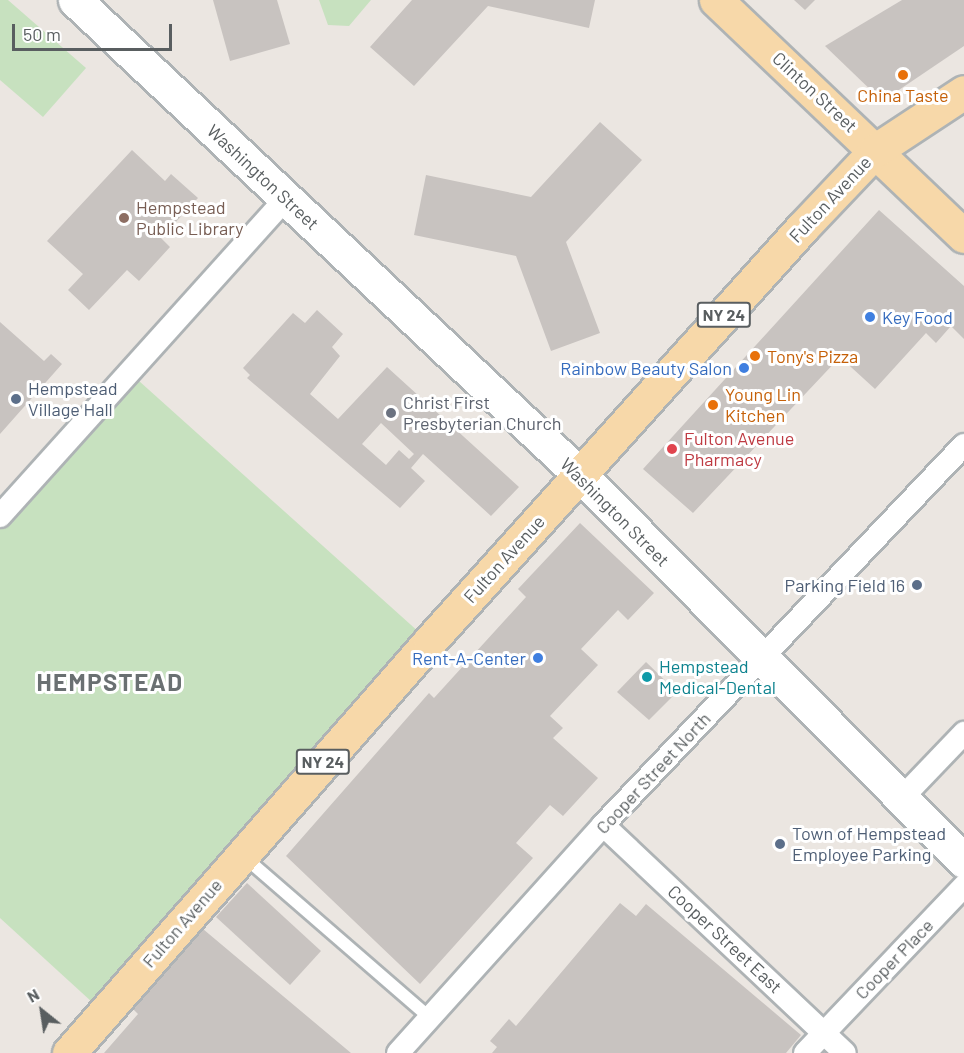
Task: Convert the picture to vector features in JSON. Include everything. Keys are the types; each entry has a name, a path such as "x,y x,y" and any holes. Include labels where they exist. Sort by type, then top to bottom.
{"main road":[{"name":"Washington Street","path":"75,0 579,474 900,800 964,861"},
{"name":"Clinton Street","path":"716,0 964,236"},
{"name":"Fulton Avenue","path":"69,1053 241,854 579,474 876,150 964,92"}],"street":[{"path":"0,516 286,198"},
{"name":"Cooper Street North","path":"398,1053 603,825 964,446"},
{"path":"900,800 964,733"},
{"name":"Cooper Street East","path":"603,825 845,1053"},
{"name":"Cooper Place","path":"805,1053 964,886"}],"lane":[{"path":"241,854 429,1018"}],"green space":[{"path":"0,0 8,0 86,68 43,117 0,80"},
{"path":"319,0 371,0 349,26 328,25"},
{"path":"129,372 430,642 104,1013 0,918 0,516"}],"building":[{"path":"213,0 277,0 290,44 230,61"},
{"path":"412,0 595,0 589,28 488,6 414,86 370,47"},
{"path":"794,0 815,0 805,10"},
{"path":"902,0 964,0 964,46 890,96 877,96 825,46"},
{"path":"600,122 642,160 566,242 600,333 551,351 516,256 414,235 426,175 531,197"},
{"name":"Hempstead Public Library","path":"132,150 165,181 171,174 198,198 161,238 170,247 139,281 127,270 89,310 68,290 83,274 47,241"},
{"path":"879,210 964,286 964,339 951,326 936,343 926,333 875,389 840,357 693,513 643,469"},
{"name":"Christ First Presbyterian Church","path":"317,310 343,334 332,347 340,356 310,394 338,419 387,367 519,487 491,516 423,454 411,468 425,481 400,508 247,378 250,375 243,368 293,313 305,323","holes":["381,423 414,454 409,459 399,450 386,465 362,444"]},
{"name":"Hempstead Village Hall","path":"0,322 44,361 51,354 62,364 0,434"},
{"path":"580,523 654,593 628,620 618,610 581,649 598,665 550,716 563,728 553,738 598,778 563,816 550,805 516,843 533,858 420,984 286,856 429,693 434,698 526,597 518,589"},
{"name":"Hempstead Medical-Dental","path":"646,662 677,692 649,720 617,692"},
{"path":"247,883 321,951 290,985 216,917"},
{"path":"620,903 636,916 646,904 801,1035 786,1053 492,1053 497,1047 490,1041 509,1019 516,1026"},
{"path":"203,929 351,1053 104,1053 138,1014 133,1009"}],"place":[{"name":"China Taste","path":"903,75"},
{"name":"Hempstead Public Library","path":"124,218"},
{"name":"Key Food","path":"870,317"},
{"name":"Tony's Pizza","path":"755,356"},
{"name":"Rainbow Beauty Salon","path":"744,368"},
{"name":"Hempstead Village Hall","path":"16,399"},
{"name":"Young Lin Kitchen","path":"713,405"},
{"name":"Christ First Presbyterian Church","path":"391,413"},
{"name":"Fulton Avenue Pharmacy","path":"672,449"},
{"name":"Parking Field 16","path":"917,585"},
{"name":"Rent-A-Center","path":"538,658"},
{"name":"Hempstead Medical-Dental","path":"647,677"},
{"name":"Town of Hempstead Employee Parking","path":"780,844"}],"district":[{"name":"HEMPSTEAD","path":"110,682"}]}
